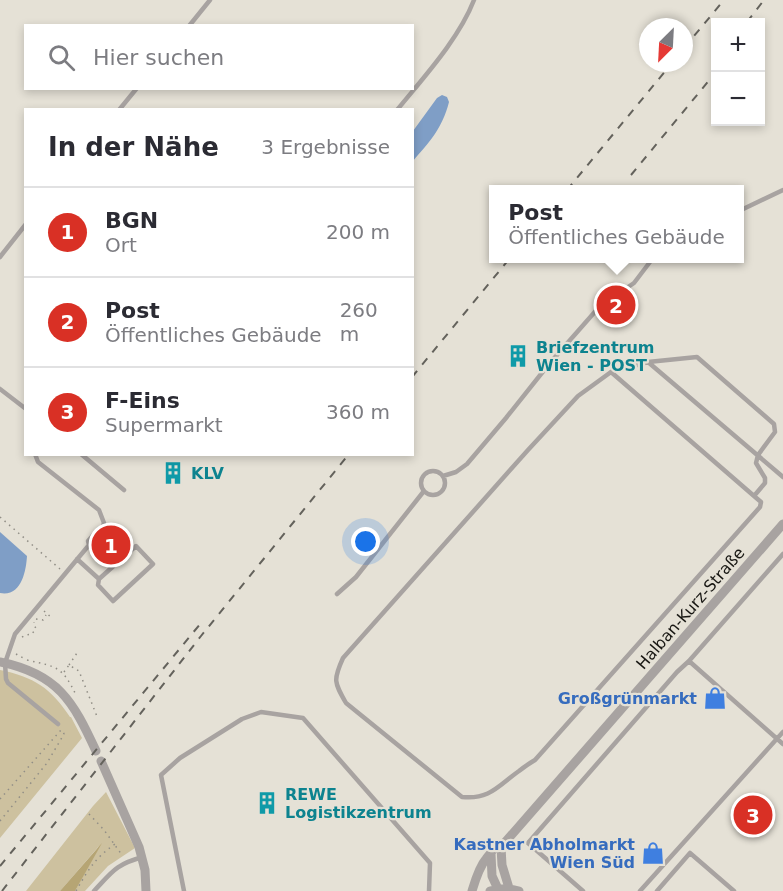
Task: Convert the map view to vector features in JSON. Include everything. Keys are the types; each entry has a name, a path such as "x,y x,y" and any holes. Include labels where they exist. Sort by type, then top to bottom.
{"street":[{"name":"Halban-Kurz-Straße","path":"472,891 486,857 495,847 501,847 783,524"},
{"path":"2,663 40,675 60,691 87,731 96,751"},
{"path":"101,761 143,857 146,891"},
{"path":"501,847 502,864 509,888"},
{"path":"491,854 494,890 509,888 519,891"}],"lane":[{"path":"191,24 210,0"},
{"path":"414,88 454,37 474,0"},
{"path":"121,108 134,90"},
{"path":"399,108 413,90"},
{"path":"744,208 783,190"},
{"path":"0,257 24,227"},
{"path":"443,476 467,464 600,306 634,283 648,263"},
{"path":"611,372 754,496 760,502 760,507 536,760 518,771 495,791 471,798 462,796 346,703 336,686 336,673 343,658 578,396 611,372 648,362 697,357 705,363 774,424 775,432 758,455 756,463 765,478 765,483 754,496"},
{"path":"648,362 783,477"},
{"path":"0,389 24,407"},
{"path":"36,456 38,462 100,513 104,523 101,530 88,541 89,545 15,634 2,663 8,683 58,723"},
{"path":"83,456 124,490"},
{"path":"437,471 443,476 446,484 439,494 431,495 424,491 421,484 423,476 437,471"},
{"path":"337,594 356,577 424,491"},
{"path":"136,546 153,564 113,601 98,585 99,579 136,546"},
{"path":"583,891 528,843 783,554"},
{"path":"76,559 99,579"},
{"path":"689,661 783,744"},
{"path":"184,891 161,775 180,758 242,719 261,712 303,718 430,863 429,891"},
{"path":"640,891 783,732"},
{"path":"657,891 690,853 734,891"},
{"path":"94,891 113,870 126,861 143,857"}],"path":[{"path":"0,517 65,574"},
{"path":"46,607 44,610 52,618"},
{"path":"20,639 32,634 36,628 35,620 37,618 43,620 47,614"},
{"path":"15,649 16,654 26,659"},
{"path":"64,673 76,652"},
{"path":"69,665 79,671 98,719"},
{"path":"0,821 47,763 64,734 58,723"},
{"path":"0,799 62,729"},
{"path":"89,814 104,830 126,861"},
{"path":"76,891 100,855 115,844"}],"shaded area":[{"path":"0,670 23,676 41,685 56,698 71,717 82,738 0,838"},
{"path":"106,792 135,848 108,866 85,891 75,891 99,846 60,891 26,891 93,806"},
{"path":"102,843 75,891 60,891"}],"water":[{"path":"442,95 447,97 449,102 443,120 414,160 414,130 437,98"},
{"path":"0,532 27,556 21,582 13,591 7,593 0,593"}],"railway":[{"path":"693,37 724,0"},
{"path":"750,18 764,0"},
{"path":"571,185 665,72"},
{"path":"631,175 711,78"},
{"path":"414,375 506,263"},
{"path":"2,891 201,636 347,456"},
{"path":"0,866 201,623"}],"place":[{"name":"Post","path":"616,305"},
{"name":"Briefzentrum Wien - POST","path":"518,356"},
{"name":"KLV","path":"173,473"},
{"name":"BGN","path":"111,545"},
{"name":"Großgrünmarkt","path":"715,698"},
{"name":"REWE Logistikzentrum","path":"267,803"},
{"name":"F-Eins","path":"753,815"},
{"name":"Kastner Abholmarkt Wien Süd","path":"653,853"}]}
